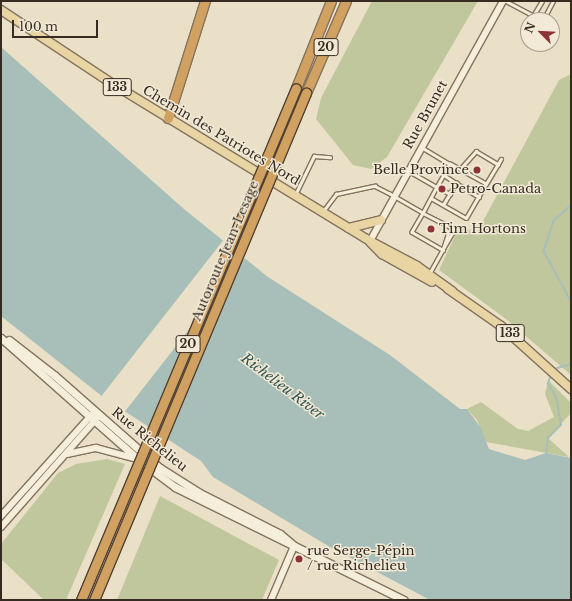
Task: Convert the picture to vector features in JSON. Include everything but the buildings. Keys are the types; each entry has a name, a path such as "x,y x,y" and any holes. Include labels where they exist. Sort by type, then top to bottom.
{"highway":[{"path":"168,118 205,1"},
{"name":"Autoroute Jean-Lesage","path":"81,600 296,88 331,1"},
{"name":"Autoroute Jean-Lesage","path":"94,600 346,1"}],"main road":[{"name":"Chemin des Patriotes Nord","path":"1,10 168,118 370,241 382,254 452,291 501,326 571,389"},
{"path":"349,228 381,220"},
{"name":"Rue Richelieu","path":"1,335 37,360 96,416 139,460 197,500 294,546 399,599"},
{"name":"Rue Richelieu","path":"1,338 174,478 280,534 294,546"}],"street":[{"name":"Rue Brunet","path":"370,241 503,1"},
{"path":"1,527 67,454 96,416"},
{"path":"1,516 96,416"},
{"path":"67,454 96,448 139,460"},
{"path":"272,600 294,546"}],"lane":[{"path":"506,1 526,12"},
{"path":"535,12 542,1"},
{"path":"547,12 553,1"},
{"path":"421,147 486,184"},
{"path":"460,169 476,152 498,164"},
{"path":"294,195 314,156 330,157"},
{"path":"431,198 466,218 501,159"},
{"path":"443,250 412,232 450,164"},
{"path":"408,170 450,194"},
{"path":"444,175 479,197"},
{"path":"443,205 456,183"},
{"path":"322,212 336,194 375,186 455,229 428,277"},
{"path":"443,250 448,234"}],"green space":[{"path":"372,1 478,1 387,157 371,169 353,165 316,119 321,98"},
{"path":"571,74 571,375 506,319 439,270 460,225 476,234 559,80"},
{"path":"548,380 571,403 571,413 548,438 569,457 486,442 477,420 467,409 481,402 518,429 528,431 554,417 545,394"},
{"path":"107,459 125,464 66,600 44,600 1,559 1,544 58,473 76,464"},
{"path":"160,496 279,560 262,600 117,600"}],"water":[{"name":"Richelieu River","path":"1,47 184,209 268,277 390,355 460,409 467,409 481,428 489,449 525,460 546,453 571,458 571,600 430,600 330,547 213,477 201,461 103,397 1,316"}],"pier":[{"path":"225,238 247,255 121,417 99,400"}],"waterway":[{"path":"571,206 554,221 544,251 571,301"},
{"path":"554,369 571,364"},
{"path":"546,454 548,438 561,425 556,397 548,384 551,374"}],"place":[{"name":"Belle Province","path":"477,170"},
{"name":"Petro-Canada","path":"442,189"},
{"name":"Tim Hortons","path":"431,229"},
{"name":"rue Serge-Pépin / rue Richelieu","path":"299,559"}]}
